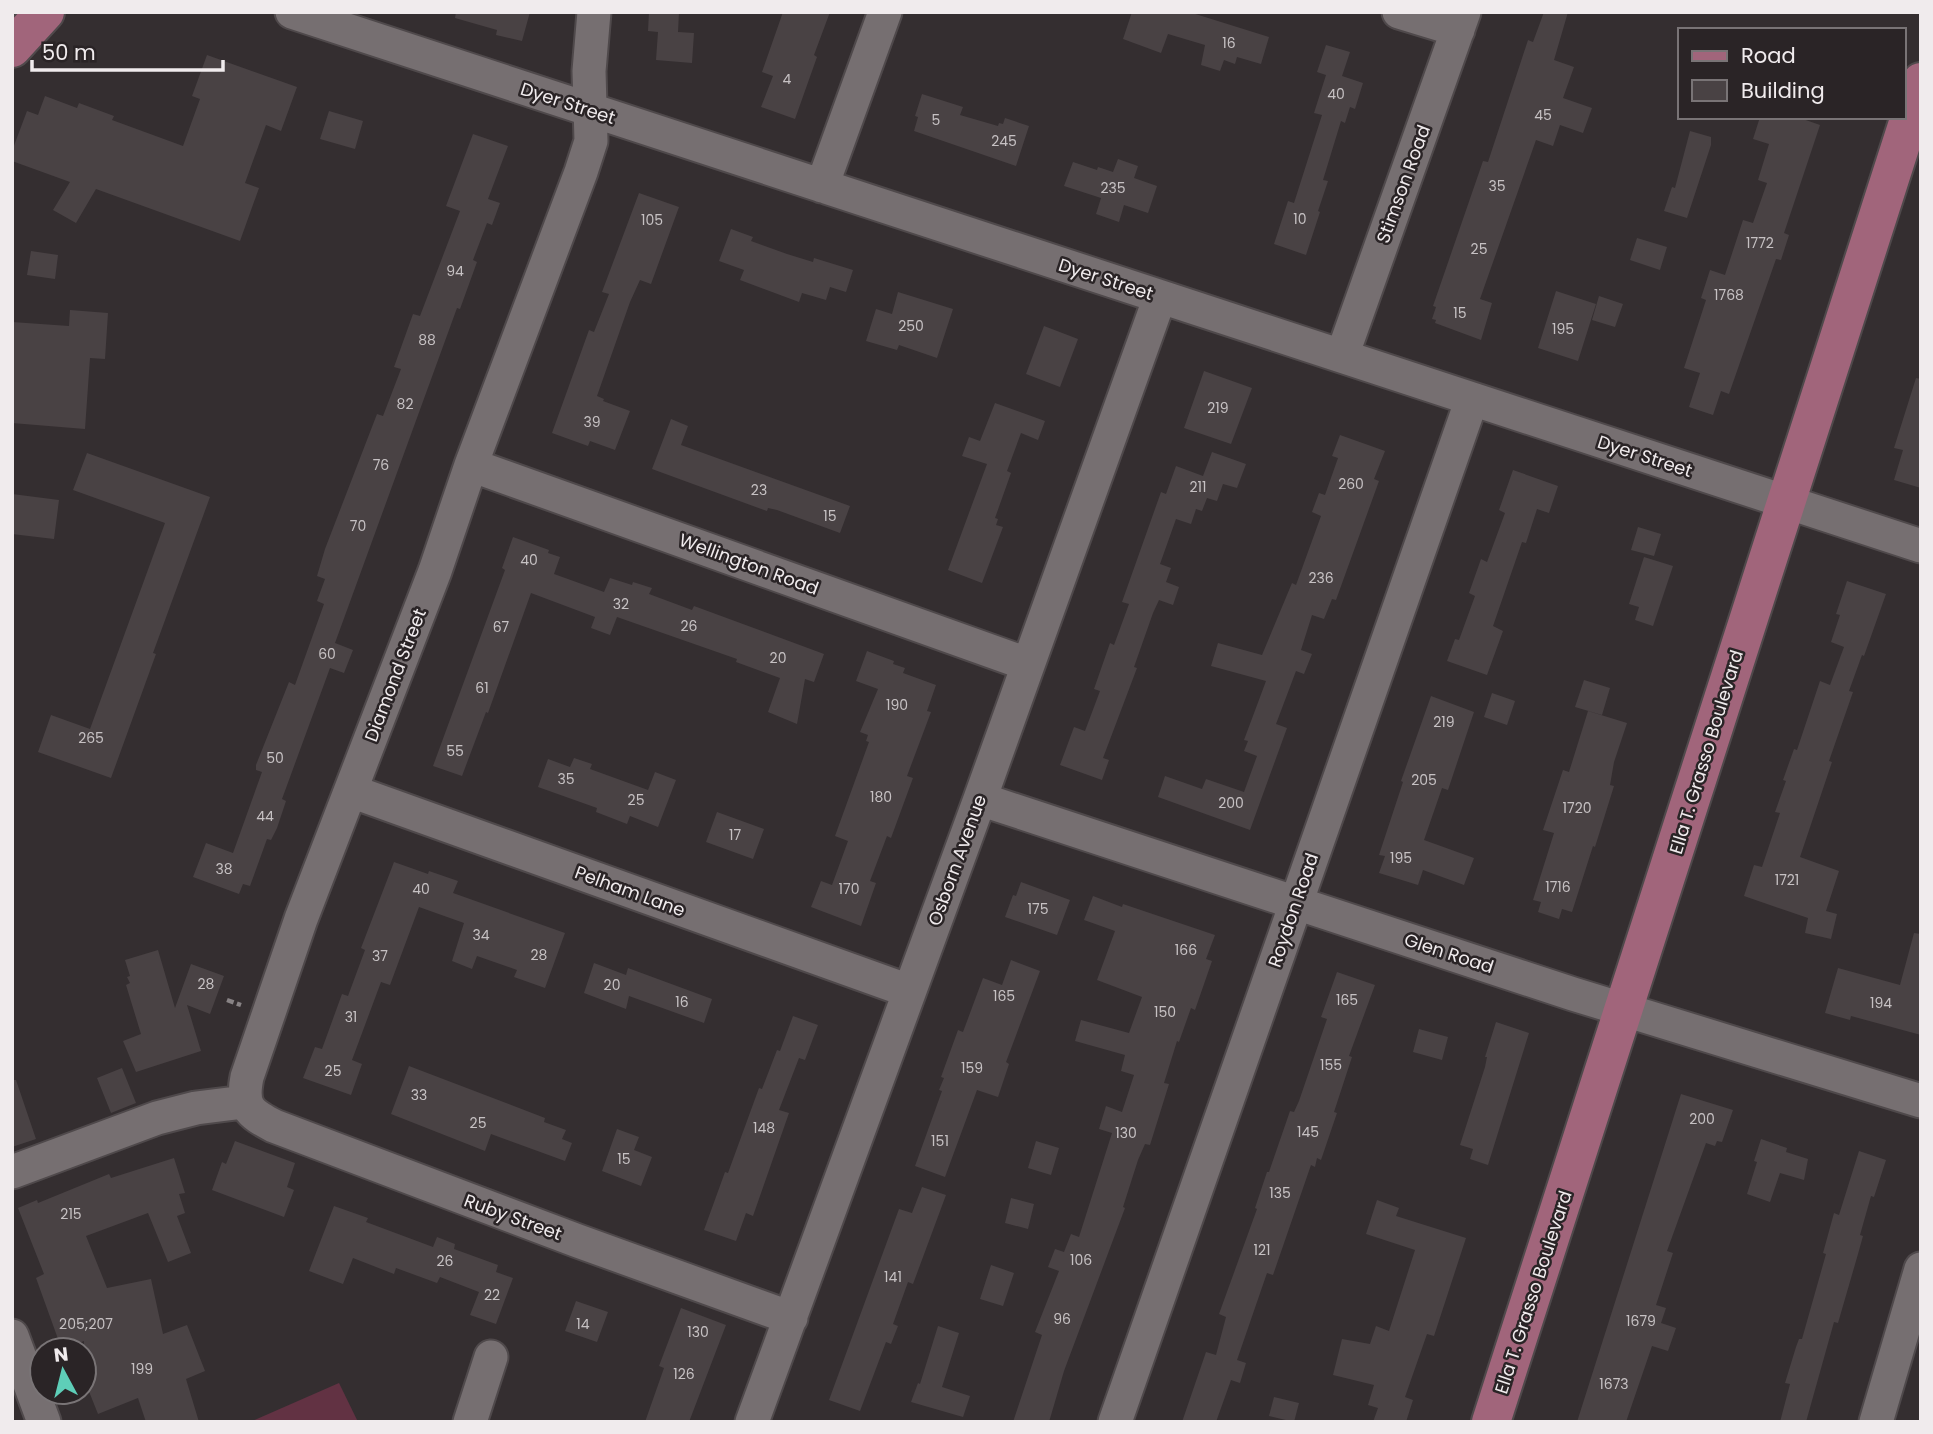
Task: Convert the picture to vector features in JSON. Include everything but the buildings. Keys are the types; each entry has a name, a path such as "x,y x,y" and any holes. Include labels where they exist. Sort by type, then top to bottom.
{"main road":[{"path":"12,48 45,12"},
{"name":"Ella T. Grasso Boulevard","path":"1491,1422 1921,82"}],"street":[{"name":"Dyer Street","path":"292,12 1921,546"},
{"name":"Diamond Street","path":"244,1102 247,1077 301,919 435,571 471,465 591,141 589,71 594,12"},
{"path":"822,186 885,12"},
{"path":"1399,12 1461,21"},
{"name":"Stimson Road","path":"1342,356 1461,21"},
{"name":"Osborn Avenue","path":"752,1422 1160,297"},
{"name":"Roydon Road","path":"1115,1422 1472,399"},
{"name":"Wellington Road","path":"471,465 1027,664"},
{"name":"Pelham Lane","path":"351,791 909,991"},
{"name":"Glen Road","path":"980,799 1625,1010 1921,1101"},
{"path":"12,1172 157,1118 196,1108 244,1102"},
{"name":"Ruby Street","path":"244,1102 258,1117 300,1136 791,1318"},
{"path":"1876,1422 1921,1269"},
{"path":"12,1336 44,1422"},
{"path":"470,1422 491,1357"}],"shaded area":[{"path":"339,1383 358,1422 250,1422"}]}
